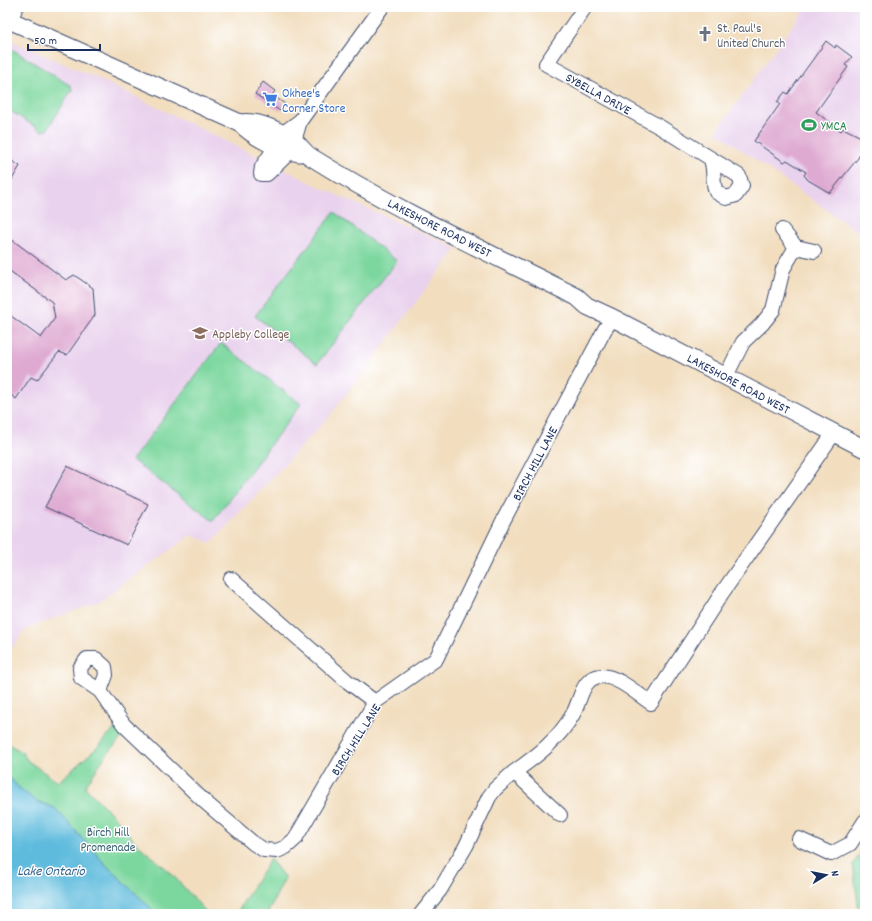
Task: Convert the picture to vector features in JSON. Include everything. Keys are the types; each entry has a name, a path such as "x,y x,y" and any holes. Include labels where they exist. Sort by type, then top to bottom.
{"main road":[{"name":"LAKESHORE ROAD WEST","path":"11,15 240,123 246,129 290,145 354,184 577,297 587,306 726,376 865,449"}],"street":[{"path":"290,145 300,121 382,7"},
{"name":"SYBELLA DRIVE","path":"585,7 546,64 660,127 710,158"},
{"path":"782,230 796,247 814,251"},
{"path":"726,376 743,342 762,324 773,310 784,269 796,247"},
{"name":"BIRCH HILL LANE","path":"100,691 124,725 205,802 253,843 264,850 277,851 286,847 295,839 376,702 436,659 503,521 601,336 613,318"},
{"path":"421,914 440,890 466,846 489,797 495,789 514,772 559,735 577,708 587,682 594,678 610,677 651,703 722,593 834,433"},
{"path":"231,579 347,681 376,702"},
{"path":"514,772 560,814"},
{"path":"799,839 831,854 850,844 865,821"}],"shaded area":[{"path":"806,7 865,8 865,237 716,132"},
{"name":"Appleby College","path":"7,39 101,80 326,190 457,248 329,417 211,543 191,535 98,602 26,629 7,654"}],"green space":[{"path":"7,46 71,86 72,90 47,130 42,131 7,109"},
{"path":"334,212 397,261 317,364 255,316"},
{"path":"221,343 301,404 213,521 132,460"},
{"name":"Birch Hill Promenade","path":"115,728 123,736 104,758 85,787 119,821 137,844 169,871 208,914 157,914 107,866 55,808 36,801 19,788 7,775 7,743 22,752 28,761 58,782 99,746"},
{"path":"861,852 865,873 865,914 859,914 853,865"},
{"path":"270,859 285,878 267,914 236,914"}],"water":[{"name":"Lake Ontario","path":"7,775 19,788 36,801 55,808 107,866 157,914 7,914"}],"building":[{"path":"826,41 835,48 836,45 852,57 845,65 848,67 816,112 841,131 843,128 865,139 865,144 858,158 830,193 808,180 804,175 806,172 787,160 784,162 754,141 780,104 777,102 785,92 788,94"},
{"path":"263,82 275,91 272,95 285,104 280,111 255,94"},
{"path":"7,158 20,166 7,188"},
{"path":"7,236 66,280 74,275 93,288 95,315 67,355 59,352 37,380 31,377 16,399 7,392 7,313 41,338 55,318 52,302 7,269"},
{"path":"67,466 148,504 127,545 45,507"}],"place":[{"name":"St. Paul's United Church","path":"705,34"},
{"name":"Okhee's Corner Store","path":"270,99"},
{"name":"YMCA","path":"809,125"},
{"name":"Appleby College","path":"200,333"}]}
